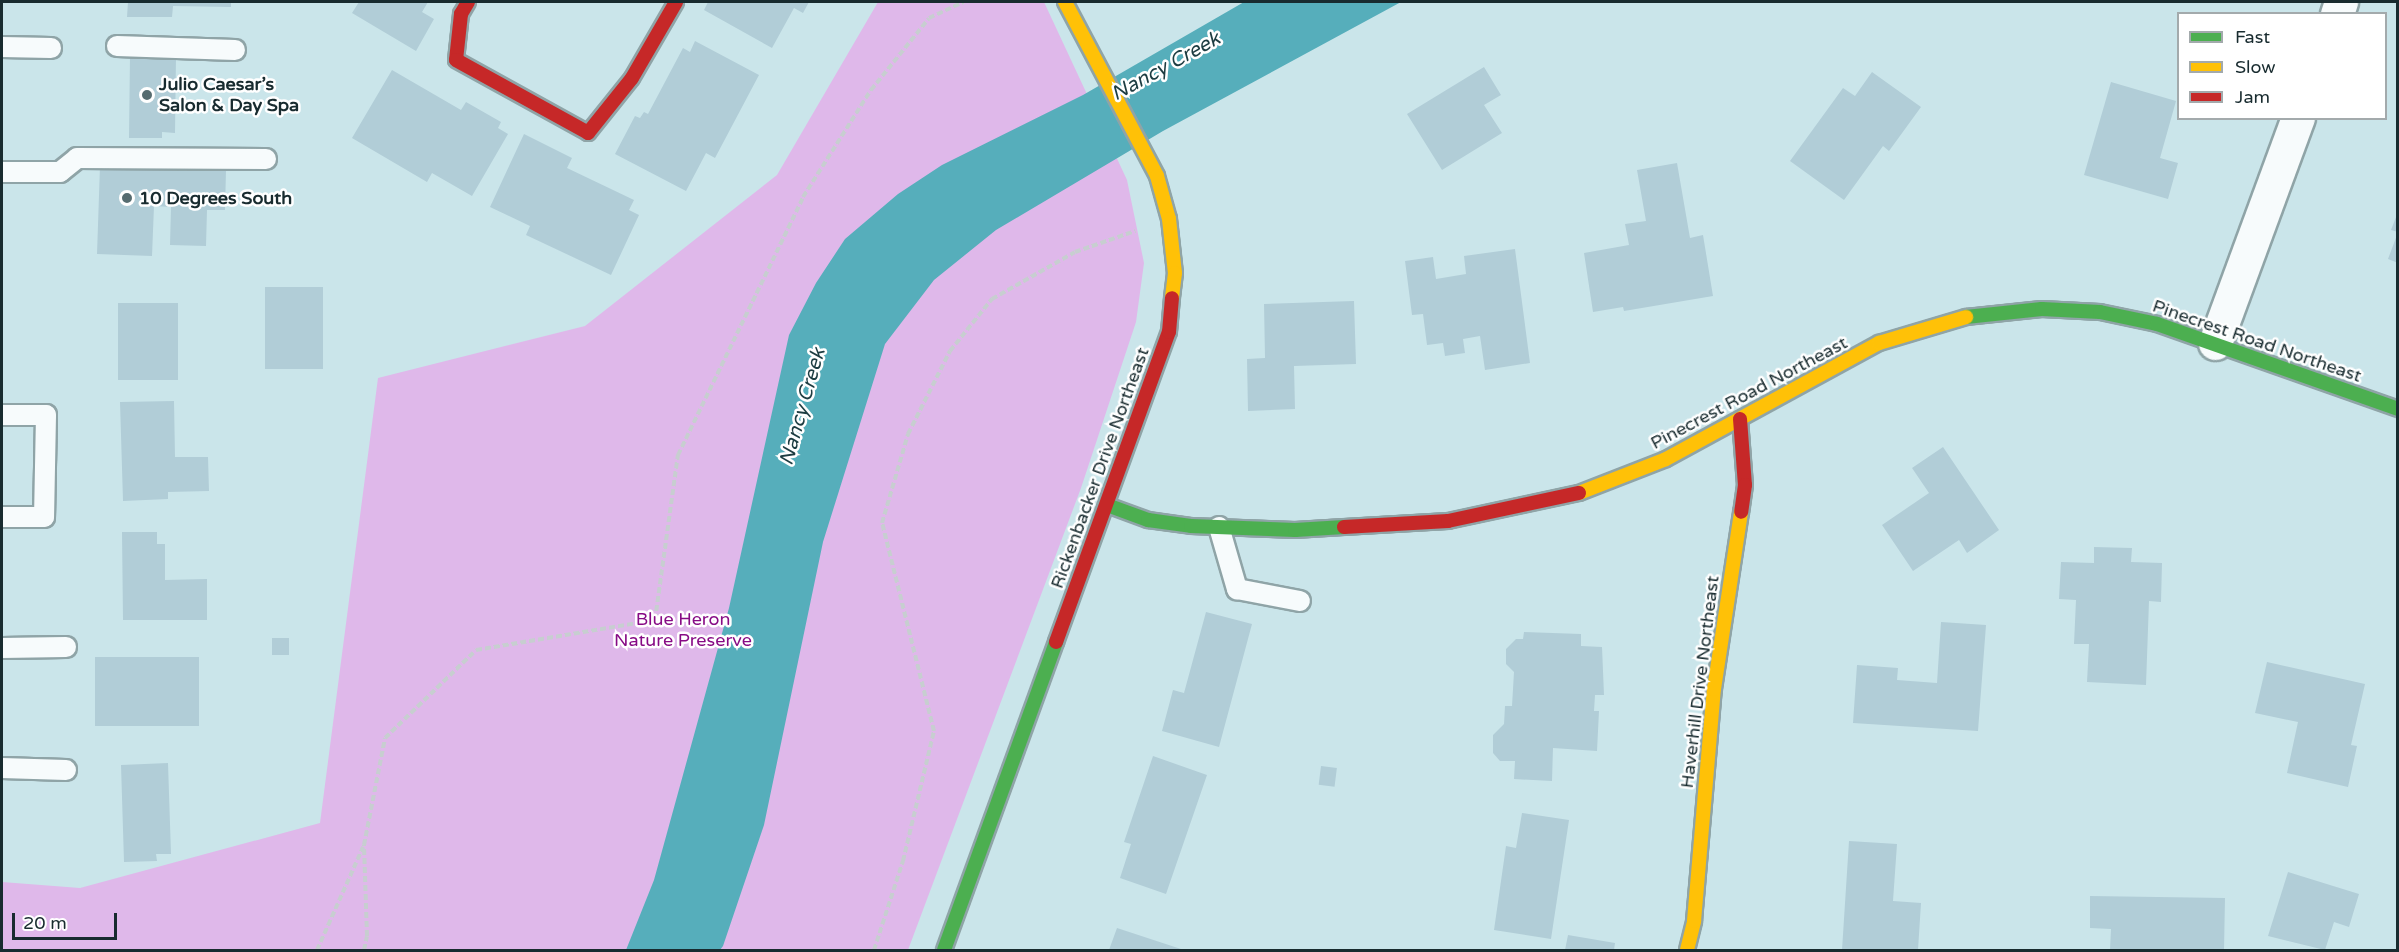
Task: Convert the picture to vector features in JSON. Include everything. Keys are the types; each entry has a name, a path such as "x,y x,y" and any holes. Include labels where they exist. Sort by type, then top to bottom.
{"street":[{"path":"468,2 461,14 456,60 588,132 632,78 676,2"},
{"name":"Rickenbacker Drive Northeast","path":"944,951 1169,332 1175,273 1168,219 1157,176 1065,2"},
{"path":"2215,343 2297,120"},
{"name":"Pinecrest Road Northeast","path":"1107,505 1148,520 1219,527 1295,530 1448,521 1530,506 1599,487 1666,459 1879,343 1927,326 1977,315 2042,309 2100,312 2157,324 2397,409"},
{"name":"Haverhill Drive Northeast","path":"1687,951 1694,921 1714,689 1745,485 1740,419"}],"lane":[{"path":"117,46 235,50"},
{"path":"2,47 51,48"},
{"path":"2,172 60,172 77,158 266,159"},
{"path":"2,415 46,415 44,517 2,517"},
{"path":"1219,527 1237,589 1300,601"},
{"path":"2,648 66,647"},
{"path":"2,768 66,770"}],"path":[{"path":"317,951 364,845 385,738 476,650 655,620 678,455 803,197 871,90 929,18 963,2"},
{"path":"874,951 903,861 934,731 882,523 908,434 950,351 992,299 1076,252 1168,219"},
{"path":"364,845 367,936 364,951"}],"green space":[{"name":"Blue Heron Nature Preserve","path":"878,2 1044,2 1127,180 1144,263 1136,322 1081,488 908,950 2,950 2,882 80,888 320,823 378,378 585,326 777,175"}],"water":[{"name":"Nancy Creek","path":"1244,2 1401,2 1163,131 996,230 934,280 885,344 823,542 764,825 723,946 720,950 626,950 654,880 729,608 789,335 816,283 845,239 898,194 942,165 1083,95"}],"building":[{"path":"128,2 231,2 231,7 173,6 172,17 127,17"},
{"path":"359,2 428,2 422,12 434,19 416,51 352,13"},
{"path":"708,2 809,2 803,13 794,8 772,48 704,10"},
{"path":"695,41 759,75 715,158 706,153 686,191 615,154 635,116 640,118 644,112 648,114 683,48 690,52"},
{"path":"130,56 176,56 175,133 162,132 162,138 129,138"},
{"path":"1484,67 1501,95 1484,105 1502,133 1442,170 1407,114"},
{"path":"392,70 461,110 466,102 501,122 498,128 508,134 472,196 432,173 427,182 352,138"},
{"path":"1872,72 1921,107 1889,151 1883,146 1844,200 1790,161 1843,88 1855,96"},
{"path":"2111,82 2176,101 2160,158 2178,163 2168,199 2084,175"},
{"path":"524,134 572,158 567,168 634,200 629,210 639,215 611,275 526,235 530,226 490,207"},
{"path":"1677,163 1690,238 1703,235 1713,296 1624,311 1623,307 1593,312 1584,253 1629,245 1625,224 1646,221 1637,170"},
{"path":"100,166 226,170 225,210 207,210 206,246 170,245 171,207 154,206 152,256 97,254"},
{"path":"2398,212 2398,232 2391,230"},
{"path":"2398,235 2398,263 2388,259"},
{"path":"1515,249 1530,363 1485,370 1480,336 1463,339 1465,353 1445,356 1443,343 1427,345 1423,314 1412,315 1405,261 1433,257 1436,279 1466,274 1464,256"},
{"path":"265,287 323,287 323,369 265,369"},
{"path":"1354,301 1356,364 1294,366 1295,409 1248,411 1247,359 1265,358 1264,304"},
{"path":"118,303 178,303 178,380 118,380"},
{"path":"174,401 175,457 208,457 209,491 168,492 168,499 123,501 120,402"},
{"path":"1943,447 1999,530 1967,553 1959,540 1913,571 1882,525 1929,493 1912,468"},
{"path":"122,532 157,532 157,544 165,544 165,580 207,579 207,620 123,620"},
{"path":"2094,547 2132,548 2131,562 2162,563 2161,602 2149,601 2146,685 2087,682 2089,644 2074,644 2076,600 2059,599 2061,562 2094,563"},
{"path":"1206,612 1252,624 1219,747 1162,731 1173,690 1184,693"},
{"path":"1941,622 1986,625 1978,731 1853,723 1857,665 1898,668 1897,680 1937,683"},
{"path":"1524,632 1581,634 1581,646 1602,647 1604,695 1595,695 1594,711 1599,711 1597,751 1553,748 1552,781 1514,779 1515,761 1500,761 1493,753 1493,735 1504,724 1505,706 1512,706 1514,672 1506,664 1506,649 1516,639 1523,639"},
{"path":"272,638 289,638 289,655 272,655"},
{"path":"95,657 199,657 199,726 95,726"},
{"path":"2267,662 2365,684 2351,745 2357,746 2348,787 2287,773 2298,722 2255,713"},
{"path":"1153,756 1207,775 1166,894 1120,878 1131,844 1124,842"},
{"path":"168,763 171,854 156,854 157,861 124,862 121,765"},
{"path":"1321,766 1337,768 1335,787 1319,785"},
{"path":"1522,813 1569,820 1551,939 1494,930 1506,846 1516,848"},
{"path":"1849,841 1897,844 1893,901 1921,903 1918,950 1842,950"},
{"path":"2288,872 2359,894 2349,927 2334,922 2325,950 2268,936"},
{"path":"2090,896 2225,898 2224,950 2110,950 2111,929 2090,928"},
{"path":"1117,928 1184,950 1109,950"},
{"path":"1568,935 1615,943 1614,950 1565,950"}],"traffic: fast":[{"path":"1966,317 2042,309 2100,312 2157,324 2398,409"},
{"path":"1107,505 1148,520 1191,526 1295,530 1344,527"},
{"path":"944,950 1056,642"}],"traffic: slow":[{"path":"1065,2 1157,176 1169,219 1175,273 1172,298"},
{"path":"1579,493 1666,459 1879,343 1966,317"},
{"path":"1687,950 1694,921 1714,689 1741,512"}],"traffic: jam":[{"path":"468,2 461,14 456,60 588,133 632,78 676,2"},
{"path":"1056,642 1169,332 1172,298"},
{"path":"1740,419 1745,485 1741,512"},
{"path":"1344,527 1448,521 1579,493"}],"place":[{"name":"Julio Caesar’s Salon & Day Spa","path":"147,95"},
{"name":"10 Degrees South","path":"127,198"}]}
